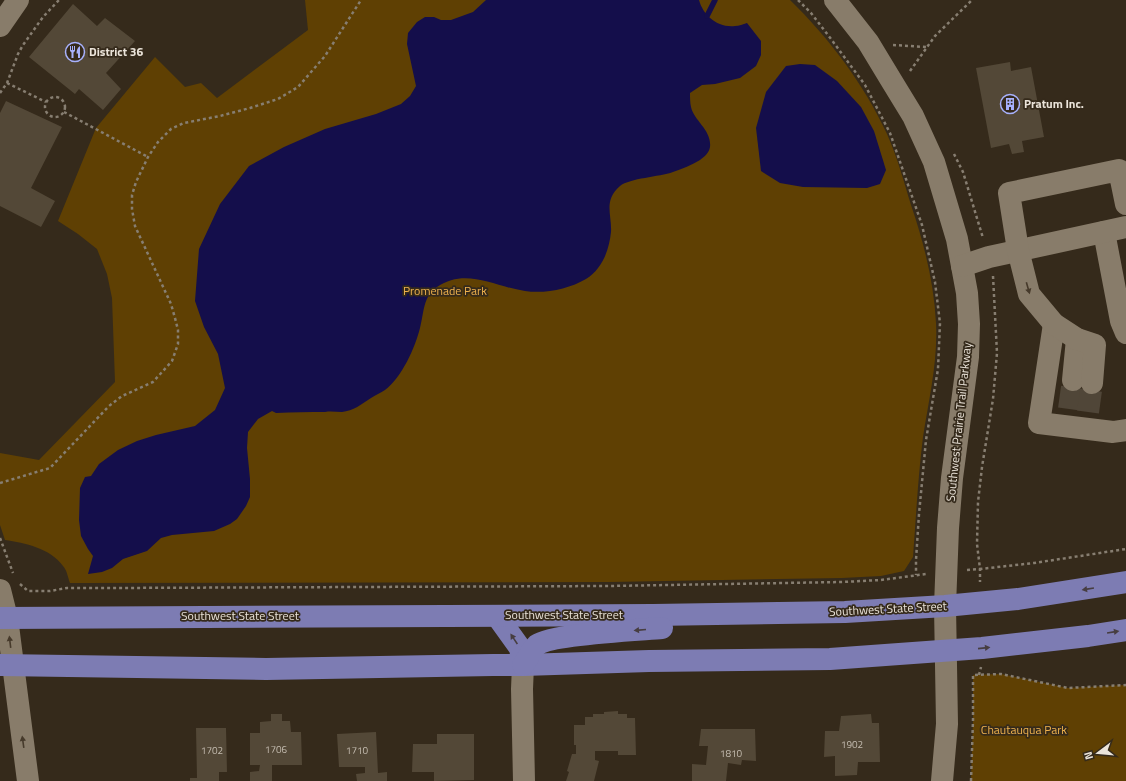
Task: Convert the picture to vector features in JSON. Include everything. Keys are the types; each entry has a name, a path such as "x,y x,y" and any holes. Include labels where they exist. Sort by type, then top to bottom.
{"main road":[{"name":"Southwest State Street","path":"3,618 497,616 846,612 946,606 1018,598 1126,582"},
{"path":"524,665 537,645 555,638 680,626 748,614"},
{"path":"497,616 520,648 524,665"},
{"path":"6,665 266,669 524,665 649,661 830,659 982,648 1080,637 1126,630"}],"street":[{"path":"0,26 18,0"},
{"name":"Southwest Prairie Trail Parkway","path":"835,0 868,42 913,116 934,162 941,181 955,232 967,293 969,316 968,357 952,478 948,528 945,650 947,724 942,781"},
{"path":"1082,381 1095,346 1078,339 1054,324 1029,294 1018,250 1008,193 1119,170 1126,204"},
{"path":"962,266 989,257 1018,250 1126,227"},
{"path":"1104,232 1121,321 1126,333"},
{"path":"1054,324 1038,423 1078,419 1113,432 1126,430"},
{"path":"11,582 3,618 6,665 28,781"},
{"path":"524,665 522,688 524,781"}],"path":[{"path":"0,93 7,83 18,54 43,17 58,0"},
{"path":"0,483 50,468 108,406 122,396 153,382 172,361 178,344 178,330 175,318 171,304 135,226 132,209 132,196 136,182 148,157 158,142 171,129 184,123 220,116 278,99 298,87 324,56 361,0"},
{"path":"798,0 811,13 865,85 890,133 922,225 935,282 940,323 938,369 926,440 919,514 916,575"},
{"path":"910,71 926,46 948,21 972,0"},
{"path":"892,45 926,46"},
{"path":"7,83 46,102"},
{"path":"54,96 60,98 64,103 64,112 59,117 52,117 46,112 46,102 54,96"},
{"path":"64,112 148,157"},
{"path":"0,538 11,570 11,582 28,591 50,591 67,588 609,586 842,582 881,580 929,574"},
{"path":"977,544 980,576"},
{"path":"975,569 1126,549"},
{"path":"971,781 973,675 1001,674 1068,688 1126,685"}],"green space":[{"name":"Promenade Park","path":"305,0 790,0 832,46 868,97 878,115 891,142 900,169 920,234 931,278 935,308 936,352 921,452 913,557 904,571 881,576 842,578 609,582 70,583 64,568 58,560 51,555 37,547 5,540 0,525 0,453 39,460 115,382 112,298 107,274 97,249 58,221 96,128 155,57 185,87 201,83 217,98 308,30"},
{"name":"Chautauqua Park","path":"1001,674 1068,688 1126,685 1126,781 971,781 973,675"}],"shaded area":[{"path":"486,0 699,0 707,15 717,23 728,26 738,26 747,23 761,41 761,55 756,66 740,78 715,84 702,85 690,93 693,112 706,131 710,141 709,151 694,164 667,174 637,179 620,186 610,202 611,232 606,253 604,259 592,275 572,286 541,292 514,289 470,278 448,281 437,287 429,295 425,305 418,336 407,362 397,378 385,390 357,407 342,412 276,413 272,411 258,419 248,432 247,448 250,497 237,519 214,531 172,535 161,538 147,551 123,559 112,568 102,572 88,574 93,556 81,536 79,520 80,488 85,477 91,476 99,464 118,450 137,441 195,426 215,410 225,388 218,354 204,327 195,301 199,249 220,204 249,166 284,147 325,129 376,114 401,104 410,96 416,86 407,44 408,33 417,22 425,17 451,20 473,12"},
{"path":"800,64 815,65 837,81 861,107 874,131 886,170 880,184 867,188 803,187 780,183 761,171 756,128 766,92 786,66"}],"building":[{"path":"73,4 97,26 105,18 135,41 106,73 121,89 103,110 79,89 75,94 29,57"},
{"name":"Pratum Inc.","path":"1010,62 1011,71 1031,67 1044,137 1022,141 1024,152 1012,154 1009,144 991,148 976,68"},
{"path":"6,101 62,127 31,188 55,201 41,227 0,206 0,113"},
{"path":"618,711 618,714 627,714 627,718 635,718 636,755 618,755 618,751 595,751 595,760 599,761 594,781 566,781 572,754 576,754 576,745 574,745 574,725 585,725 585,717 593,717 593,714 604,714 604,712"},
{"path":"271,714 282,714 282,721 290,721 291,732 301,732 302,765 272,765 272,781 250,781 250,772 259,771 260,765 250,765 250,733 260,733 260,722 271,721"},
{"path":"871,714 872,723 879,723 880,762 858,762 857,775 835,776 835,756 824,757 825,731 839,731 841,716"},
{"path":"196,728 226,728 227,772 219,772 219,781 190,781 190,778 197,778"},
{"path":"701,729 755,729 756,761 742,760 741,765 728,763 726,781 692,781 692,764 706,765 708,746 699,746"},
{"path":"376,732 378,773 387,772 387,781 357,781 356,774 365,773 365,767 339,767 337,734"},
{"path":"437,734 474,734 474,780 434,781 434,772 412,772 413,744 437,744"}],"waterway":[{"path":"707,16 715,0"}],"tunnel":[{"path":"1069,409 1073,380"},
{"path":"1088,412 1092,383"}],"place":[{"name":"District 36","path":"75,52"},
{"name":"Pratum Inc.","path":"1010,104"}]}
